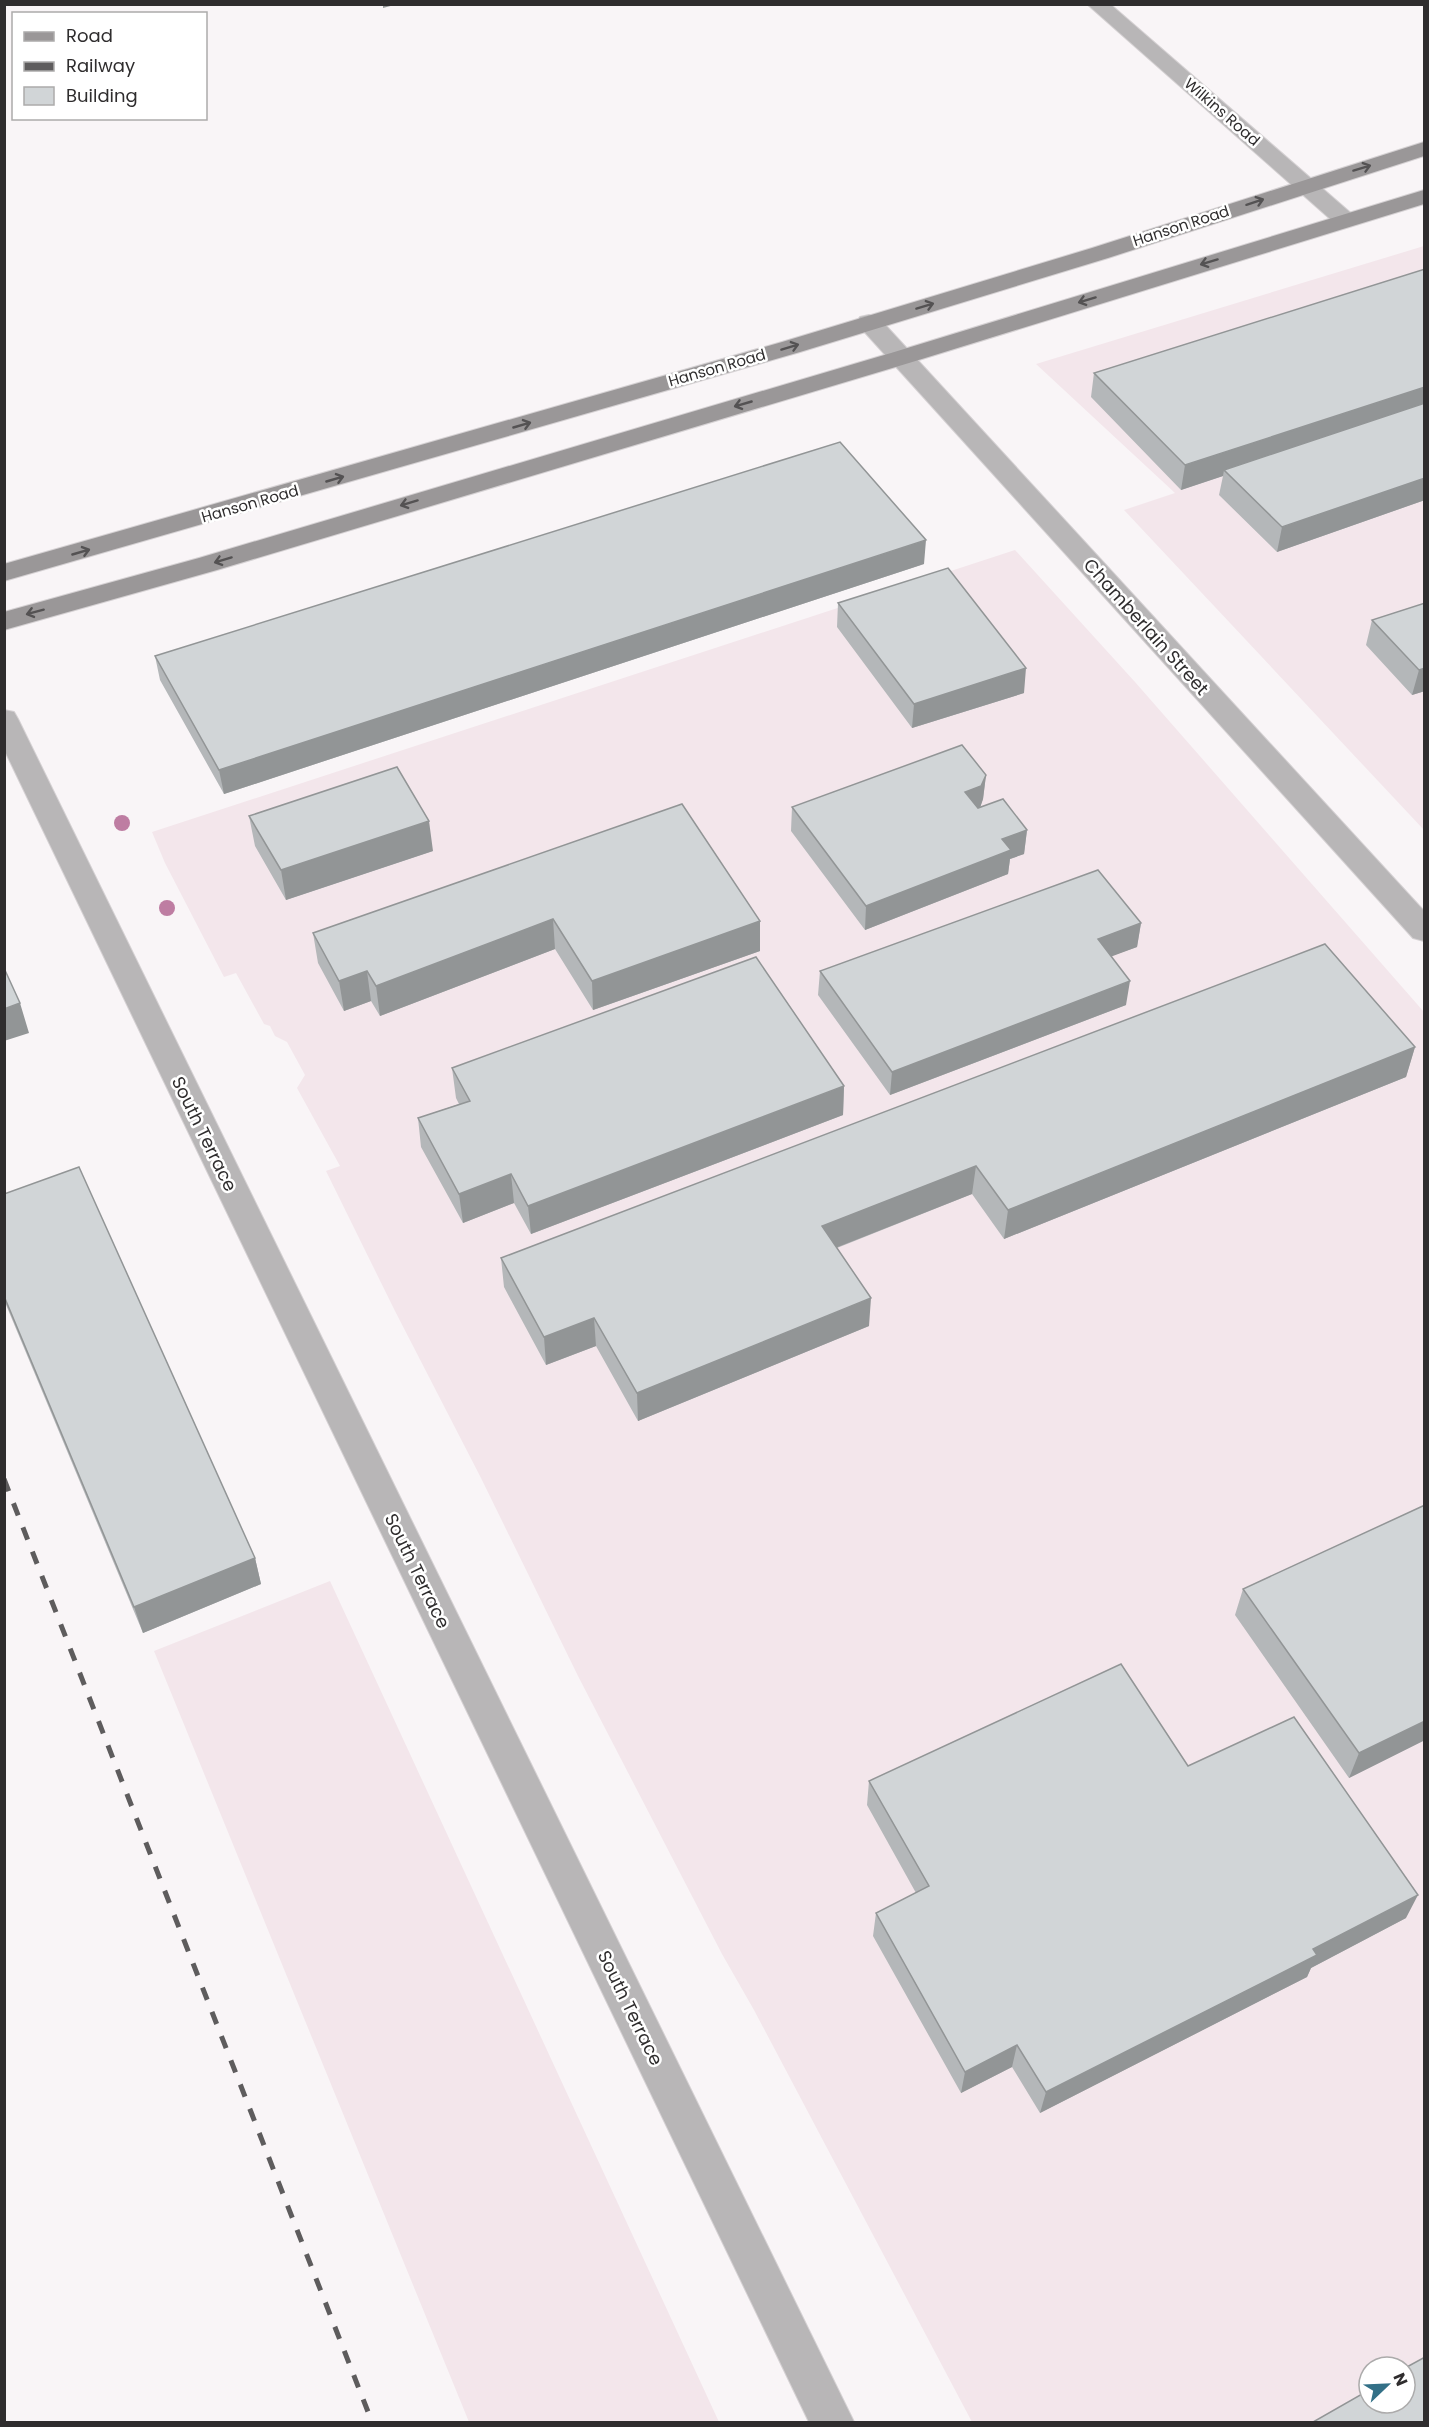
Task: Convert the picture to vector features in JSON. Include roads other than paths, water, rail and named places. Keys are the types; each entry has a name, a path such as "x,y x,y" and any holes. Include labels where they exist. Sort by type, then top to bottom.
{"main road":[{"name":"Hanson Road","path":"4,573 869,322 1100,253 1425,149"},
{"path":"4,621 208,564 900,358 1425,197"},
{"path":"4,590 50,561"}],"street":[{"name":"Wilkins Road","path":"1098,4 1345,220"},
{"name":"Chamberlain Street","path":"869,322 1425,930"},
{"name":"South Terrace","path":"4,719 832,2422"}],"railway":[{"path":"4,1479 372,2422"}]}
